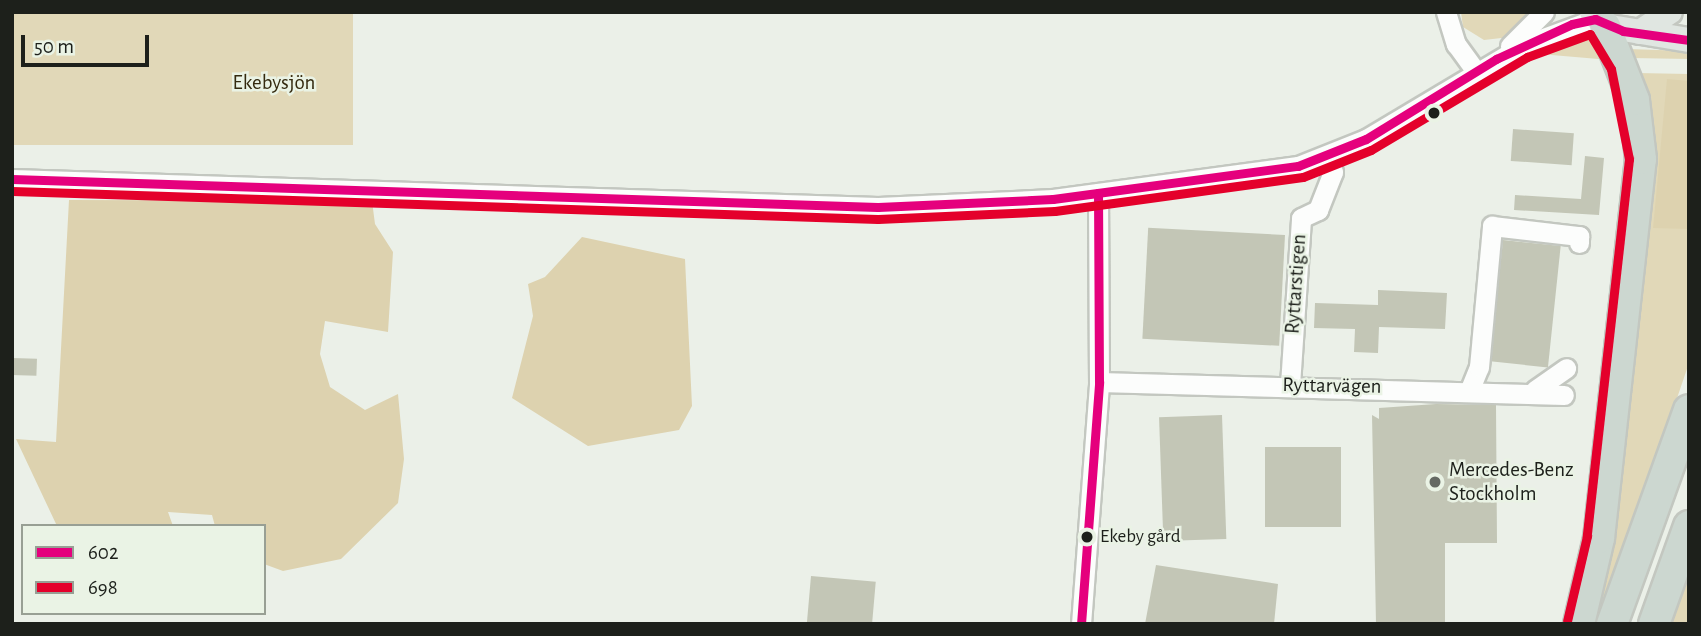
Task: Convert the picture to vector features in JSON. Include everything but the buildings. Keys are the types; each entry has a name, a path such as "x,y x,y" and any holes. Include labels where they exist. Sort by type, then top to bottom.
{"highway":[{"path":"1579,624 1600,538 1641,159 1634,100 1597,19"},
{"path":"1612,624 1689,410"},
{"path":"1654,624 1689,526"}],"main road":[{"path":"1640,32 1670,12"},
{"path":"1597,19 1640,32 1689,40"}],"street":[{"path":"1446,12 1456,44 1476,72"},
{"path":"12,179 878,207 1098,193 1242,176 1326,156 1496,59 1544,12"},
{"path":"1496,59 1597,19"},
{"name":"Ryttarstigen","path":"1290,385 1301,218 1318,211 1333,172 1326,156"},
{"path":"1081,624 1099,382 1098,193"},
{"path":"1471,388 1479,367 1492,226 1579,236 1579,243"},
{"path":"1535,390 1566,368"},
{"name":"Ryttarvägen","path":"1099,382 1471,388 1535,390 1564,395"}],"green space":[{"name":"Ekebysjön","path":"12,12 353,12 353,145 12,145"},
{"path":"1461,12 1534,12 1510,37 1484,40 1463,27"},
{"path":"1575,35 1592,36 1610,60 1540,54"},
{"path":"1627,49 1689,51 1689,59 1631,58"},
{"path":"1637,73 1689,74 1689,363 1600,624 1592,624 1612,521 1648,231"},
{"path":"1689,565 1689,624 1668,624"}],"shaded area":[{"path":"1667,79 1689,81 1689,229 1653,228"},
{"path":"69,200 372,201 375,224 393,252 388,332 325,321 320,354 330,387 365,410 398,394 404,459 398,503 341,559 283,571 266,565 266,524 214,524 212,515 168,512 172,524 56,524 16,439 56,442"},
{"path":"582,237 685,259 692,406 679,430 588,446 512,398 533,316 528,284 545,277"}],"transit line":[{"name":"602","path":"12,179 878,207 1053,199 1298,166 1366,139 1496,59 1572,24 1595,19 1623,31 1689,40"},
{"name":"698","path":"12,191 878,219 1055,211 1303,177 1371,150 1527,57 1590,34 1611,69 1629,159 1587,536 1567,621"},
{"name":"602","path":"1081,624 1099,382 1098,193"}],"place":[{"name":"Mercedes-Benz Stockholm","path":"1435,482"},
{"name":"Ekeby gård","path":"1087,537"}]}
